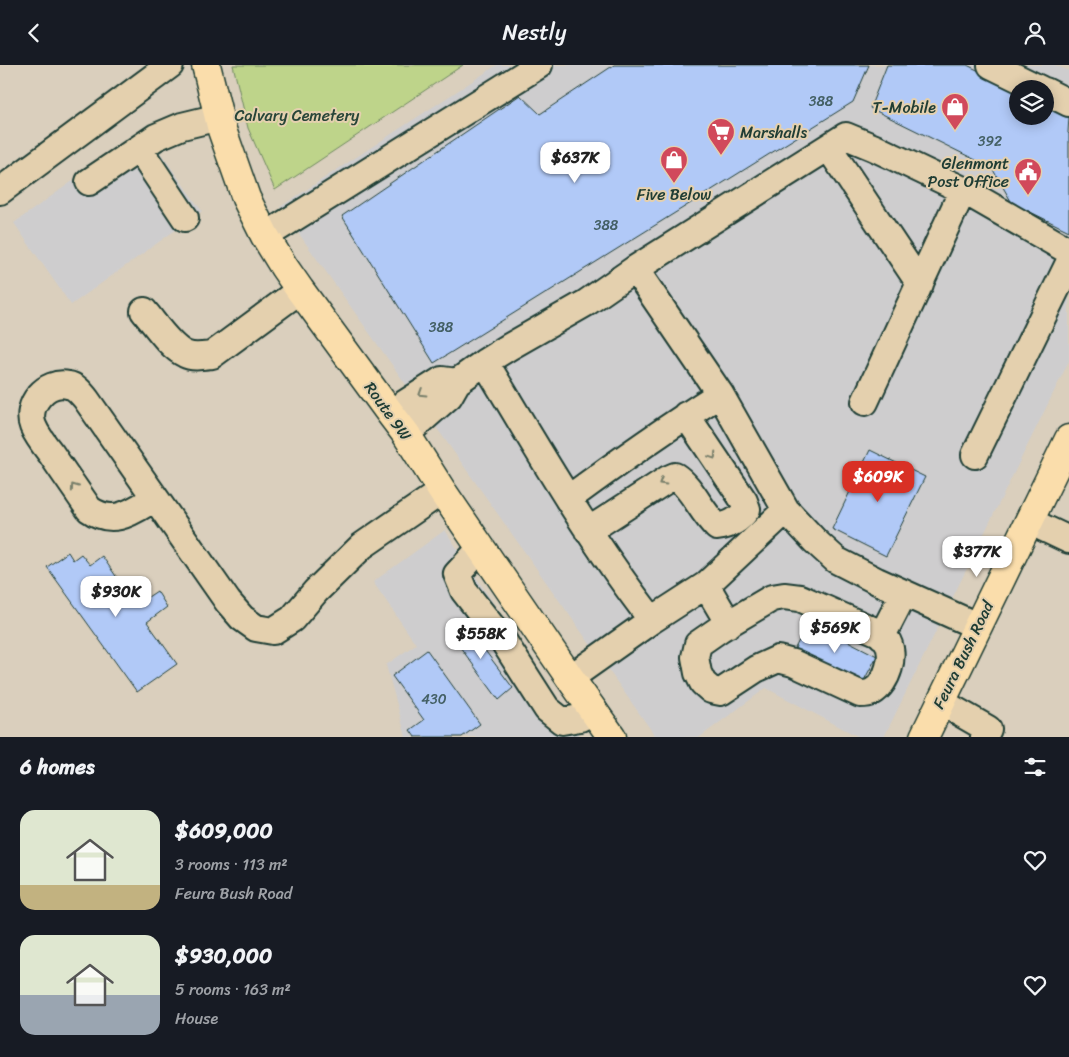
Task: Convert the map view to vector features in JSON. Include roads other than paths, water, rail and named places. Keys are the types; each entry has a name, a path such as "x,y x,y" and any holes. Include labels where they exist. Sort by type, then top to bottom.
{"main road":[{"name":"Route 9W","path":"206,65 222,130 246,198 265,236 300,291 398,423 442,491 612,737"},
{"name":"Feura Bush Road","path":"924,737 1069,439"}],"street":[{"path":"0,191 170,65"},
{"path":"265,236 539,65"},
{"path":"991,65 1022,80"},
{"path":"1054,96 1069,103"},
{"path":"89,182 156,137 182,127 219,117"},
{"path":"398,423 442,380 457,382 509,347 586,303 635,269 846,136 964,191 1069,251"},
{"path":"828,147 920,284"},
{"path":"139,149 185,218"},
{"path":"865,403 964,191"},
{"path":"976,455 1069,263"},
{"path":"635,269 720,394 786,510 815,541 836,560 978,626"},
{"path":"144,311 172,344 185,354 198,357 212,355 300,291"},
{"path":"485,362 588,531 635,599 652,620"},
{"path":"155,498 133,512 121,516 108,517 98,515 89,509 33,427 30,415 37,398 46,389 56,384 70,385 77,389 86,399 228,602 242,618 256,629 273,631 292,619 316,591 362,546 442,491"},
{"path":"568,499 624,457 720,394"},
{"path":"588,531 675,476 682,481 709,519 717,527 726,526 741,517 747,509 744,501 686,415"},
{"path":"570,678 652,620 706,585 786,510"},
{"path":"1029,521 1069,540"},
{"path":"481,548 457,573 464,591 504,642 547,709 562,721 580,718 594,711"},
{"path":"706,585 721,629"},
{"path":"882,636 904,593"},
{"path":"784,596 800,599 882,636 890,647 891,655 885,679 880,687 870,694 860,694 792,663 778,659 756,669 721,692 712,690 703,683 698,673 695,657 698,645 721,629 772,598 784,596"},
{"path":"941,702 991,734"}],"place":[{"name":"T-Mobile","path":"955,131"},
{"name":"Marshalls","path":"721,156"},
{"name":"Five Below","path":"674,184"},
{"name":"Glenmont Post Office","path":"1028,196"}],"park label":[{"name":"Calvary Cemetery","path":"297,115"}]}
